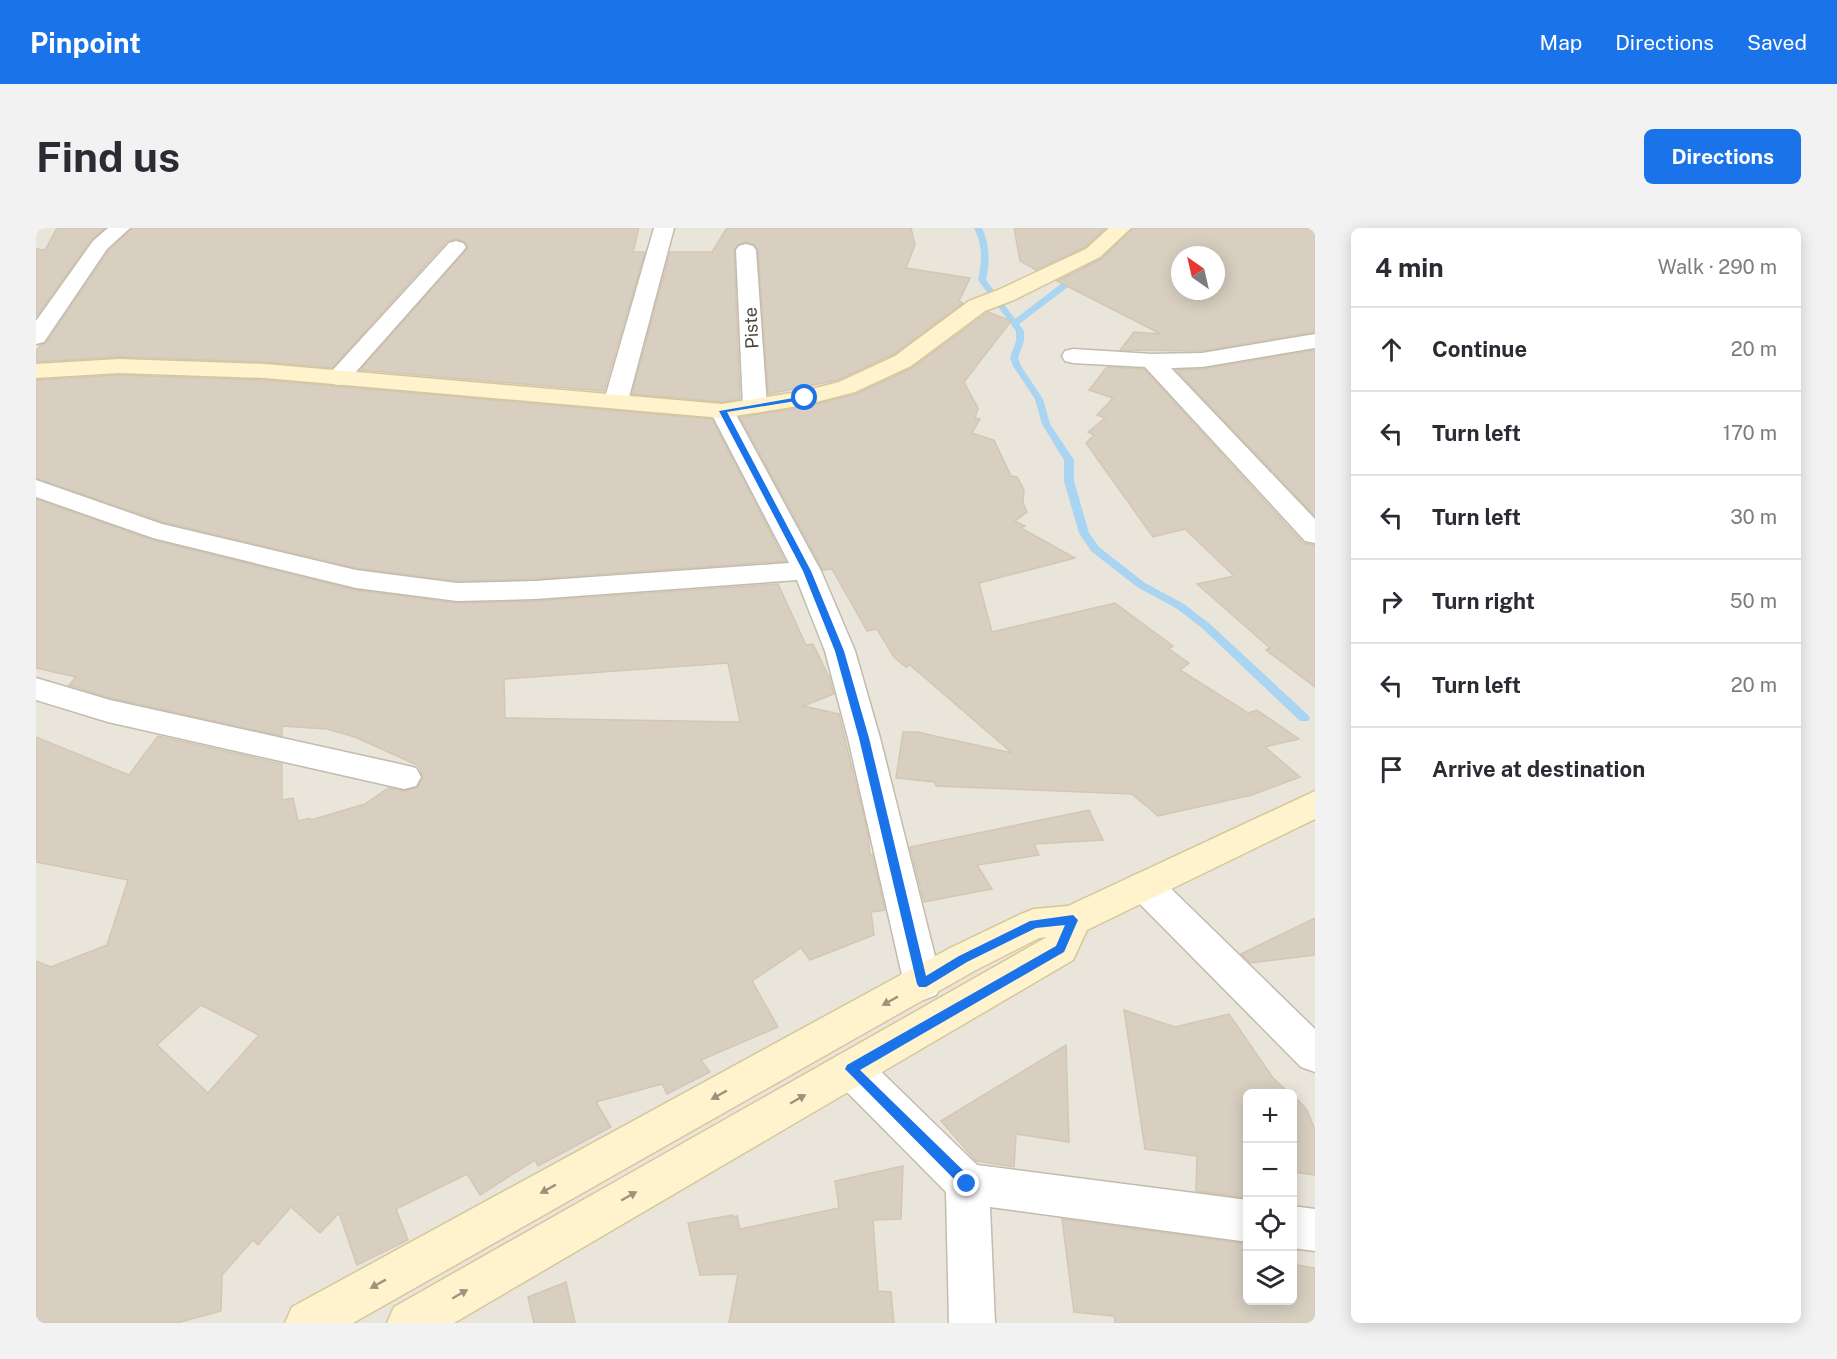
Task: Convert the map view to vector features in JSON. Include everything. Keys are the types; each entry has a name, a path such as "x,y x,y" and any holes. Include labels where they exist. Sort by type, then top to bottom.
{"main road":[{"path":"36,371 119,366 265,371 723,411 805,398 847,387 903,361 977,306 1006,295 1093,253 1121,228"},
{"path":"308,1323 922,984 963,959 1034,924 1073,920 1315,804"},
{"path":"410,1323 1060,949 1073,920"}],"street":[{"path":"36,337 100,244 120,228"},
{"path":"616,401 664,228"},
{"path":"338,378 456,247"},
{"name":"Piste","path":"746,250 755,406"},
{"path":"1073,356 1152,361 1218,358 1315,341"},
{"path":"1152,361 1315,535"},
{"path":"723,411 807,571 840,651 864,738 922,984"},
{"path":"36,488 153,530 356,579 457,592 535,590 807,571"},
{"path":"36,689 108,711 404,777"},
{"path":"1145,886 1315,1055"},
{"path":"851,1069 967,1184 1243,1220"},
{"path":"967,1184 972,1323"},
{"path":"1297,1228 1315,1230"}],"shaded area":[{"path":"36,228 1315,228 1315,1323 36,1323"}],"building":[{"path":"57,228 105,228 91,240 36,317 36,249 45,250"},
{"path":"132,228 639,228 633,252 645,252 604,391 360,370 468,248 465,242 457,239 447,241 332,368 265,362 119,357 36,362 36,352 40,345 46,343 109,250"},
{"path":"727,228 911,228 915,245 906,268 970,278 959,301 963,303 894,354 838,380 768,394 758,250 754,244 747,242 738,244 734,250 740,399 722,402 632,394 670,252 712,252"},
{"path":"1014,228 1106,228 1085,247 1036,270 1020,261"},
{"path":"1133,228 1315,228 1315,332 1202,351 1120,350 1134,332 1161,334 1057,281 1102,259"},
{"path":"988,312 1011,321 964,382 978,408 975,418 980,419 972,433 994,440 1011,476 1017,477 1024,490 1023,503 1027,512 1015,521 1025,526 1021,528 1075,558 979,583 992,632 1115,603 1173,646 1169,649 1189,663 1180,670 1248,713 1257,710 1299,739 1265,747 1300,777 1252,795 1158,816 1132,794 936,786 935,782 896,778 903,732 917,732 1012,753 910,665 906,667 894,657 877,629 867,631 832,569 823,570 740,417 805,407 856,394 912,368"},
{"path":"1315,350 1315,516 1176,370 1202,369"},
{"path":"1107,367 1144,369 1303,543 1315,545 1315,687 1266,650 1270,648 1197,584 1234,576 1185,529 1153,537 1086,443 1094,435 1088,432 1105,418 1097,415 1113,398 1089,390"},
{"path":"119,375 265,380 712,419 785,561 535,579 457,581 356,568 163,522 36,478 36,380"},
{"path":"36,499 152,540 355,590 457,603 535,601 778,584 806,645 813,644 829,677 834,694 803,706 839,714 868,834 870,855 872,854 885,910 871,912 874,935 810,960 801,948 752,981 778,1027 701,1060 710,1072 667,1094 662,1084 596,1102 611,1127 538,1166 535,1160 480,1195 467,1174 396,1209 408,1240 357,1265 339,1213 320,1233 291,1207 258,1245 253,1240 222,1275 221,1311 177,1323 36,1323 36,961 51,967 107,945 128,880 36,862 36,737 129,775 158,736 282,764 282,800 293,798 298,821 310,818 311,820 365,804 388,788 404,791 417,788 423,778 419,766 355,737 327,729 282,726 282,736 111,698 69,685 76,677 36,668","holes":["728,663 740,722 505,718 504,679","201,1005 259,1035 208,1093 157,1045"]},
{"path":"1089,810 1103,840 1034,844 1039,855 977,865 992,889 924,902 910,847"},
{"path":"1315,918 1315,955 1250,963 1241,954"},
{"path":"1124,1010 1175,1027 1229,1014 1273,1078 1285,1089 1243,1089 1243,1197 1196,1191 1197,1156 1145,1149"},
{"path":"1066,1045 1069,1142 1016,1134 1014,1167 976,1161 941,1121"},
{"path":"1297,1099 1307,1110 1315,1130 1315,1175 1297,1173"},
{"path":"903,1166 901,1219 873,1220 878,1291 891,1292 894,1323 729,1323 738,1274 700,1275 688,1223 733,1215 733,1217 737,1216 740,1229 839,1208 835,1181"},
{"path":"1062,1219 1243,1243 1243,1305 1297,1305 1297,1265 1315,1268 1315,1323 1115,1323 1114,1316 1074,1312"},
{"path":"566,1282 575,1323 534,1323 528,1297"}],"waterway":[{"path":"978,228 985,254 982,280 1020,331 1020,341 1014,358 1039,399 1046,424 1069,460 1069,481 1084,533 1095,549 1141,585 1180,606 1206,626 1304,718"},
{"path":"1015,323 1094,263 1132,228"}],"route":[{"path":"805,398 723,411 807,571 840,651 864,738 922,984 963,959 1034,924 1073,920 1060,949 851,1069 967,1184"}]}
